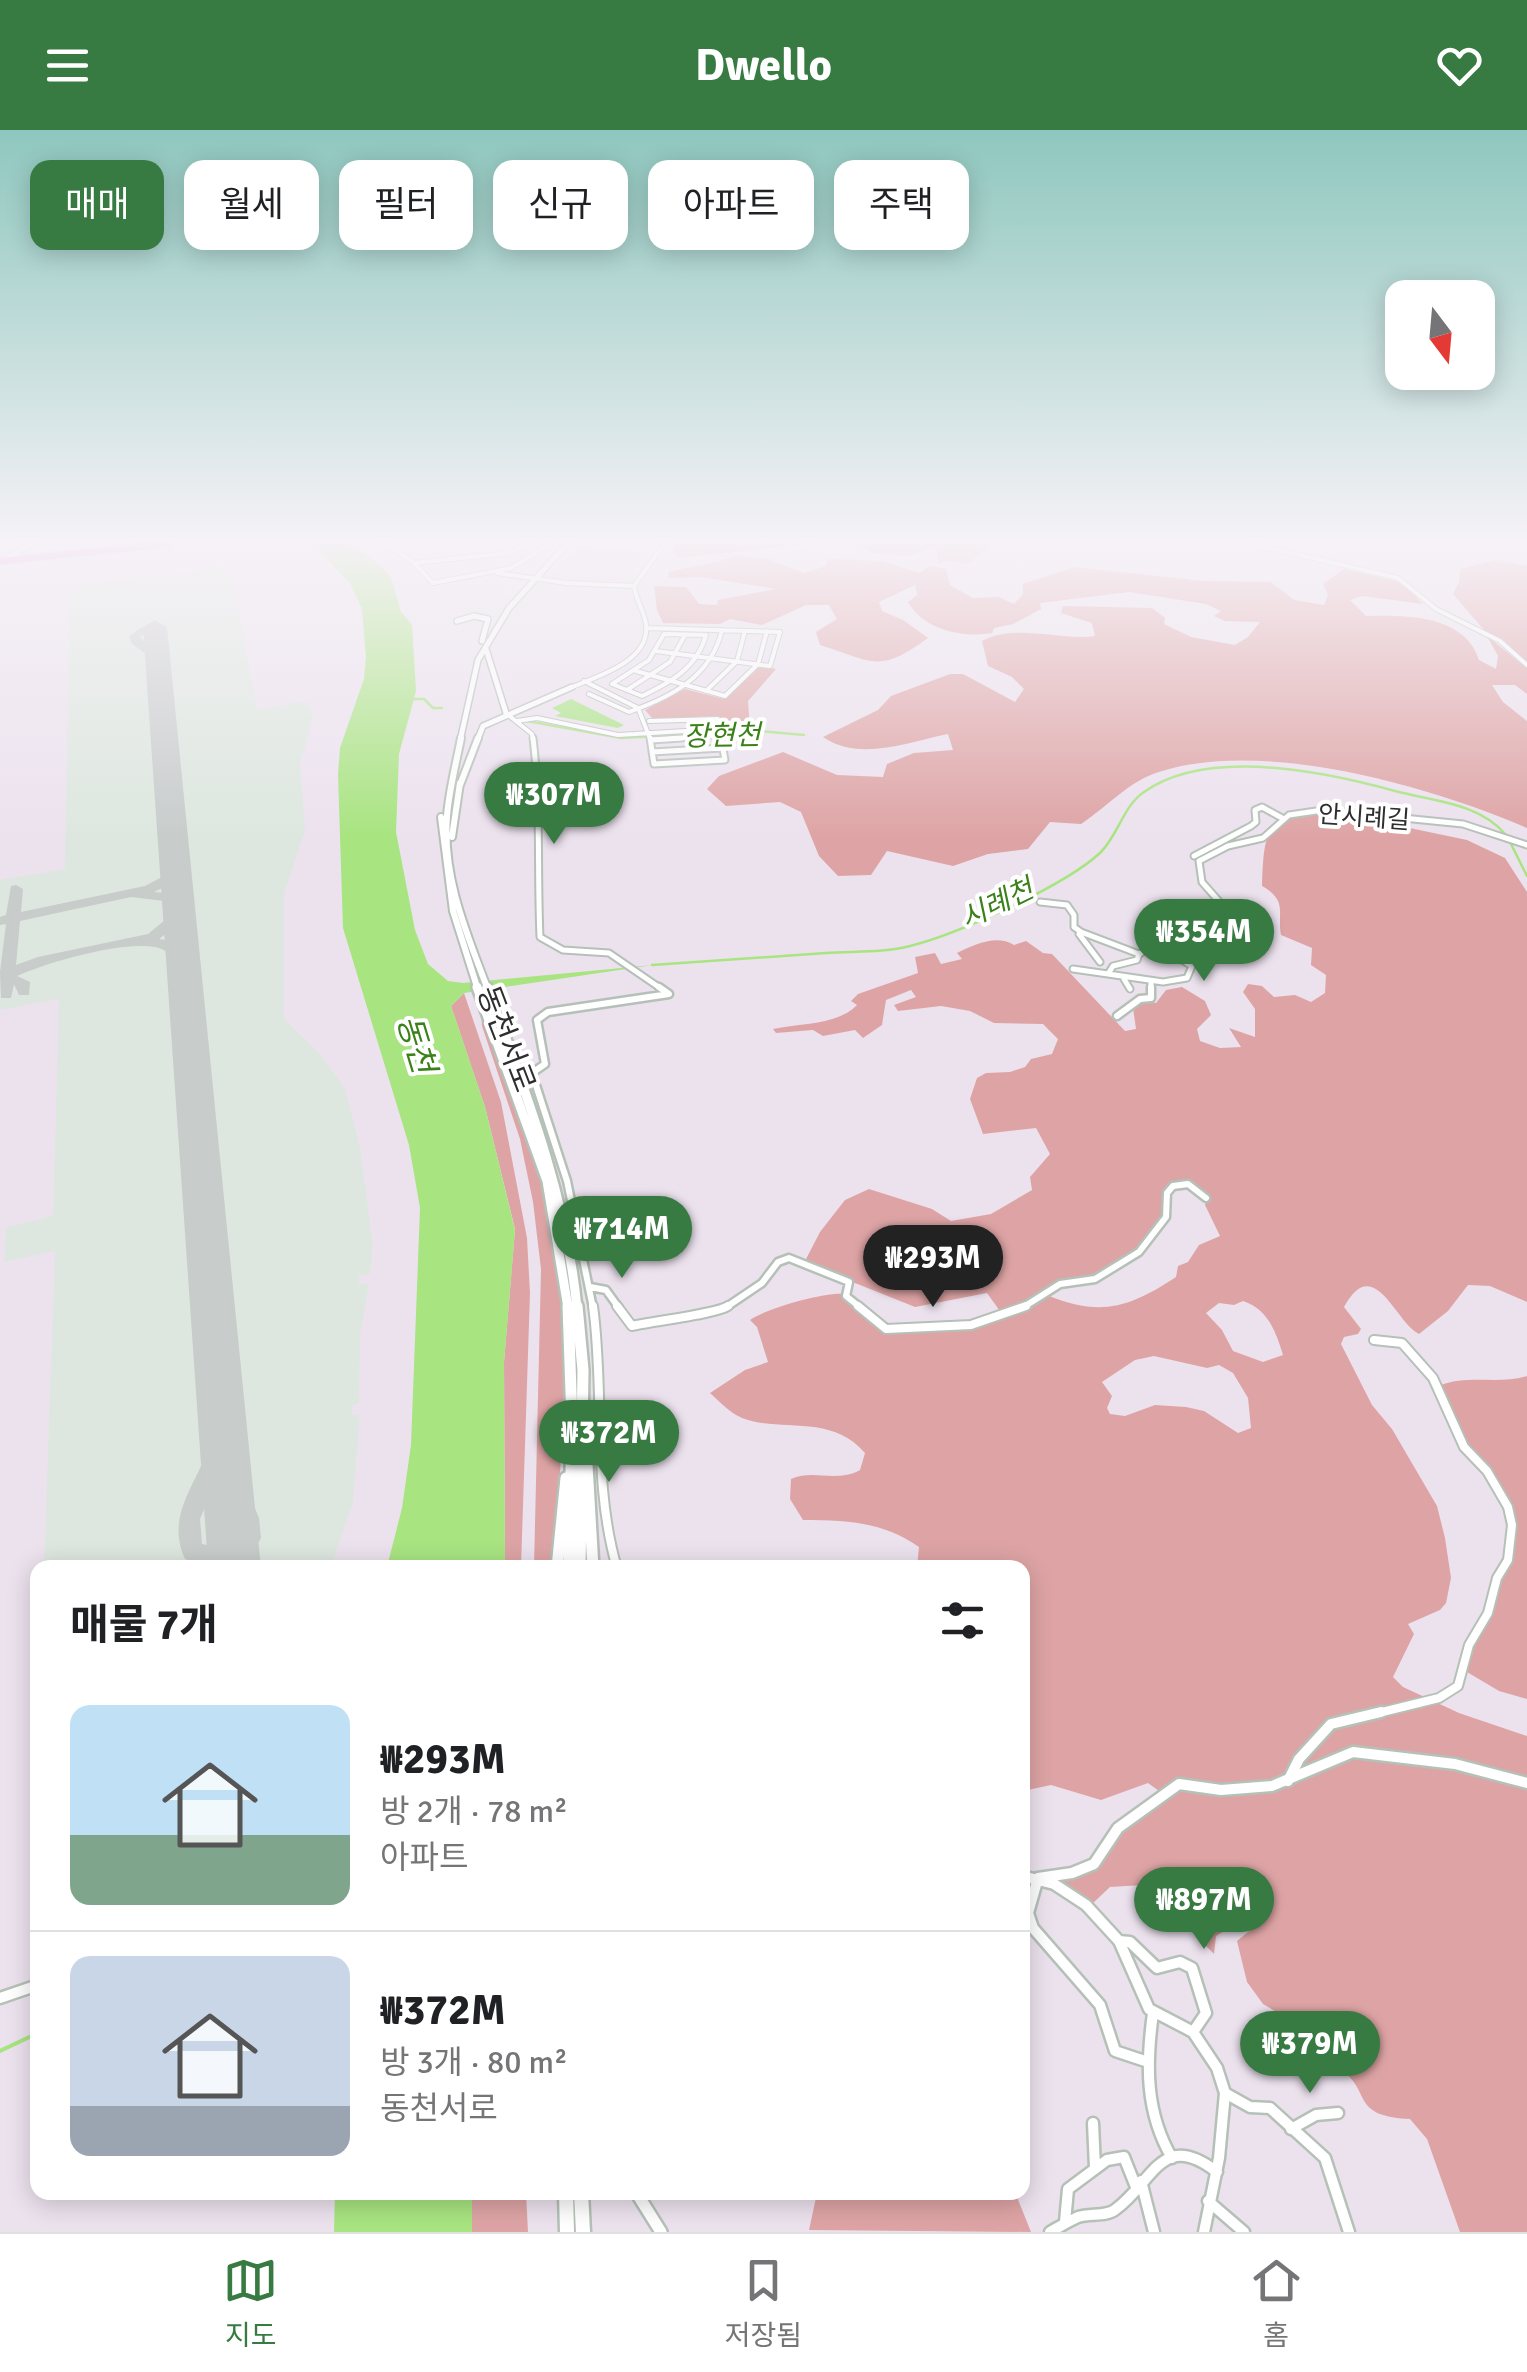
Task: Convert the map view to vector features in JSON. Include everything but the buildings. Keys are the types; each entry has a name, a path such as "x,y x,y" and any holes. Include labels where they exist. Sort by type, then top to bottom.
{"main road":[{"name":"동천서로","path":"474,964 448,859 447,816 473,672 487,642"},
{"path":"488,642 486,662 507,714"},
{"name":"동천서로","path":"481,643 465,684 441,816 446,882 528,1119 557,1222 578,1406 580,1560"},
{"path":"460,785 479,732 507,714 572,687"},
{"path":"448,859 460,785 476,724"},
{"path":"558,1560 578,1406"},
{"path":"578,1406 591,1560"},
{"name":"동천서로","path":"570,1560 578,1406"},
{"path":"566,2200 567,2232"},
{"path":"581,2200 583,2232"}],"street":[{"path":"572,687 636,652 641,642"},
{"path":"660,642 635,670 612,684 642,696 672,682 699,656 704,642"},
{"path":"602,700 654,676 678,654 682,642"},
{"path":"589,694 626,712 640,708 684,686 714,658 719,642"},
{"path":"705,692 737,661 742,642"},
{"path":"635,670 725,696 758,664 764,642"},
{"path":"656,651 770,666 777,642"},
{"path":"1501,642 1527,666"},
{"path":"584,682 640,708 649,721 654,764 725,760 714,718 649,721"},
{"path":"507,714 531,731 538,788 535,824 540,937 563,950 598,951 619,958 669,994 574,1006 548,1012 537,1020 545,1064 532,1074 577,1205 590,1288 600,1365 604,1518 614,1560"},
{"path":"516,721 537,718 618,735 751,734"},
{"path":"652,752 722,748"},
{"path":"1194,856 1251,826 1256,822 1256,810 1262,808 1283,818"},
{"name":"안시례길","path":"1157,945 1224,911 1221,901 1202,882 1199,861 1264,838 1283,818 1340,810 1464,824 1527,845"},
{"path":"1040,902 1066,905 1079,933 1100,962"},
{"path":"1079,933 1120,942 1139,954"},
{"path":"1073,969 1124,978 1183,981 1192,966 1157,945 1139,954 1137,960 1113,966 1108,974"},
{"path":"1124,978 1130,989"},
{"path":"1116,1016 1140,999 1151,998 1151,980"},
{"path":"590,1288 606,1290 632,1326 677,1315 710,1315 760,1284 778,1262 792,1259 849,1282 846,1296 886,1329 954,1328 1020,1309 1060,1284 1095,1279 1138,1252 1165,1219 1168,1193 1173,1186 1188,1184 1206,1198"},
{"path":"1287,1782 1303,1754 1335,1722 1440,1698 1458,1686 1464,1676 1469,1645 1488,1614 1497,1578 1508,1560 1512,1525 1508,1507 1487,1471 1464,1448 1434,1378 1402,1343 1374,1340"},
{"path":"1030,1877 1072,1874 1094,1864 1118,1828 1174,1786 1222,1790 1287,1782 1353,1752 1455,1764 1527,1784"},
{"path":"1038,1878 1078,1898 1118,1941 1132,1979 1153,2013 1193,2032 1212,2058 1225,2092 1204,2232"},
{"path":"1030,1905 1038,1878"},
{"path":"1030,1918 1035,1932 1099,2003 1115,2051 1146,2060"},
{"path":"1118,1941 1130,1942 1157,1968 1180,1962 1192,1968 1206,2012 1193,2032"},
{"path":"0,1998 30,1988"},
{"path":"1153,2013 1146,2060 1155,2122 1172,2158"},
{"path":"1225,2092 1250,2107 1270,2108 1314,2145 1328,2163 1339,2210 1349,2232"},
{"path":"1292,2129 1316,2115 1338,2114"},
{"path":"1093,2122 1095,2168"},
{"path":"1051,2231 1094,2213 1114,2212 1138,2184 1172,2158 1186,2154 1216,2172"},
{"path":"1065,2222 1066,2192 1095,2168 1121,2156 1138,2184 1154,2232"},
{"path":"641,2200 661,2232"},
{"path":"1208,2201 1244,2232"}],"shaded area":[{"path":"69,642 244,642 257,709 308,701 313,719 300,762 305,830 284,894 284,1019 318,1052 345,1088 360,1147 373,1246 370,1274 359,1276 359,1284 369,1283 360,1337 359,1403 351,1406 353,1416 360,1414 353,1502 333,1560 44,1560 55,1251 4,1262 6,1227 53,1216 59,999 0,1010 0,880 65,869"},
{"path":"819,642 922,642 886,661 865,660"},
{"path":"982,642 1469,642 1479,660 1496,669 1498,656 1490,642 1495,642 1527,668 1527,694 1515,685 1492,685 1503,702 1527,721 1527,828 1443,797 1344,771 1244,760 1198,763 1146,777 1081,824 1050,822 1028,849 988,854 953,866 887,851 871,875 838,876 819,856 801,812 780,802 726,806 707,789 719,776 783,752 837,775 883,777 887,764 914,753 953,750 948,734 868,749 837,744 823,737 878,710 891,696 950,674 963,674 1015,702 1024,689 1012,677 988,666"},
{"path":"1504,642 1527,642 1527,664"},
{"path":"759,666 776,669 748,701 750,730 723,731 719,716 653,719 645,710 685,689 724,699"},
{"path":"1333,811 1397,819 1405,827 1467,840 1505,858 1527,892 1527,1302 1490,1286 1468,1285 1448,1311 1419,1334 1384,1295 1365,1286 1344,1307 1361,1329 1358,1334 1344,1337 1341,1344 1372,1405 1392,1429 1437,1506 1445,1538 1451,1578 1446,1603 1440,1610 1408,1624 1414,1634 1393,1677 1403,1687 1459,1713 1527,1736 1527,2232 1460,2232 1427,2139 1410,2119 1390,2117 1368,2106 1354,2082 1333,2065 1314,2071 1306,2067 1285,2017 1263,2004 1247,1982 1237,1941 1265,1918 1265,1910 1238,1874 1229,1881 1234,1925 1216,1936 1214,1954 1175,1915 1167,1891 1160,1884 1110,1887 1091,1905 1056,1881 1089,1872 1100,1863 1120,1831 1166,1796 1148,1783 1101,1800 1051,1785 1030,1790 1030,1560 918,1560 919,1547 878,1527 803,1520 790,1499 791,1479 851,1474 860,1470 865,1453 852,1441 821,1428 742,1418 710,1393 745,1370 768,1362 757,1327 750,1320 781,1306 844,1294 880,1327 894,1332 971,1327 1018,1311 1047,1295 1083,1306 1114,1306 1143,1296 1176,1277 1178,1266 1188,1262 1199,1245 1220,1236 1205,1205 1207,1198 1192,1185 1174,1183 1166,1192 1161,1220 1134,1253 1096,1277 1057,1284 1002,1314 987,1293 915,1307 810,1265 805,1261 820,1232 845,1200 869,1189 932,1209 951,1221 991,1214 1032,1190 1030,1177 1050,1154 1036,1128 983,1134 970,1099 977,1078 986,1073 1010,1072 1025,1067 1031,1059 1052,1054 1058,1039 1043,1024 994,1023 970,1011 941,1006 898,1011 894,1005 916,997 911,990 886,1000 882,1025 863,1038 855,1030 823,1036 813,1030 776,1033 773,1029 819,1022 849,1012 857,1005 851,1001 858,994 918,973 915,957 935,953 941,964 962,959 957,953 985,942 1000,940 1014,945 1026,941 1043,953 1052,954 1125,1031 1136,1029 1133,1008 1142,1000 1156,1003 1166,990 1182,987 1205,1001 1211,1015 1197,1029 1200,1041 1220,1048 1241,1047 1229,1028 1255,1037 1255,1009 1243,992 1248,984 1262,986 1274,997 1295,995 1311,1002 1325,993 1326,975 1311,965 1312,948 1281,935 1278,902 1262,886 1268,837 1273,828 1294,817","holes":["1243,1301 1252,1305 1274,1330 1283,1355 1263,1362 1233,1351 1222,1330 1206,1313 1219,1303 1234,1305","1154,1356 1207,1368 1219,1365 1233,1373 1248,1398 1251,1428 1238,1433 1204,1411 1186,1407 1155,1405 1125,1416 1110,1414 1107,1408 1112,1396 1102,1382 1135,1360"]},
{"path":"464,993 501,1102 527,1238 530,1293 521,1560 505,1560 504,1362 515,1229 485,1107 451,1006"},
{"path":"481,1008 529,1140 548,1211 556,1262 563,1412 553,1560 534,1560 541,1269 533,1202 520,1139 482,1026"},
{"path":"1527,1376 1527,1699 1499,1691 1467,1672 1468,1655 1502,1573 1510,1565 1509,1506 1464,1443 1439,1386"},
{"path":"472,2200 526,2200 528,2232 472,2232"},
{"path":"815,2200 1018,2200 1031,2232 809,2230"}],"water":[{"name":"동천","path":"365,642 413,642 416,691 399,754 396,832 415,930 428,964 448,981 463,983 653,965 464,993 451,1006 485,1107 515,1230 504,1362 505,1560 389,1560 402,1508 411,1445 420,1208 409,1145 343,928 340,748 364,679"},
{"path":"571,699 624,725 618,728 555,716 561,713 552,708"},
{"path":"335,2200 472,2200 472,2232 334,2232"}],"waterway":[{"name":"장현천","path":"413,699 424,699 433,708 442,708"},
{"name":"장현천","path":"527,721 621,738 759,731 804,735"},
{"name":"시례천","path":"652,965 879,951 930,940 982,920 1062,880 1100,853 1144,792 1170,778 1201,770 1268,768 1336,777 1469,810 1506,835"},
{"name":"시례천","path":"1510,842 1527,876"},
{"path":"0,2051 30,2037"}],"taxiway":[{"path":"136,642 158,659"},
{"path":"157,648 159,642"},
{"path":"13,918 149,889 165,881 175,866"},
{"path":"13,918 16,889"},
{"path":"8,974 38,961 153,937 177,918 179,909 169,897 135,894"},
{"path":"0,921 13,918"},
{"path":"8,974 13,918"},
{"path":"143,942 167,944 183,959"},
{"path":"0,978 8,974"},
{"path":"6,995 8,974"},
{"path":"8,978 23,982 24,992"},
{"path":"223,1428 221,1444 193,1504 188,1535 193,1552 216,1558 234,1554 250,1538 248,1518 227,1468"}],"runway":[{"path":"156,642 235,1560"}]}
